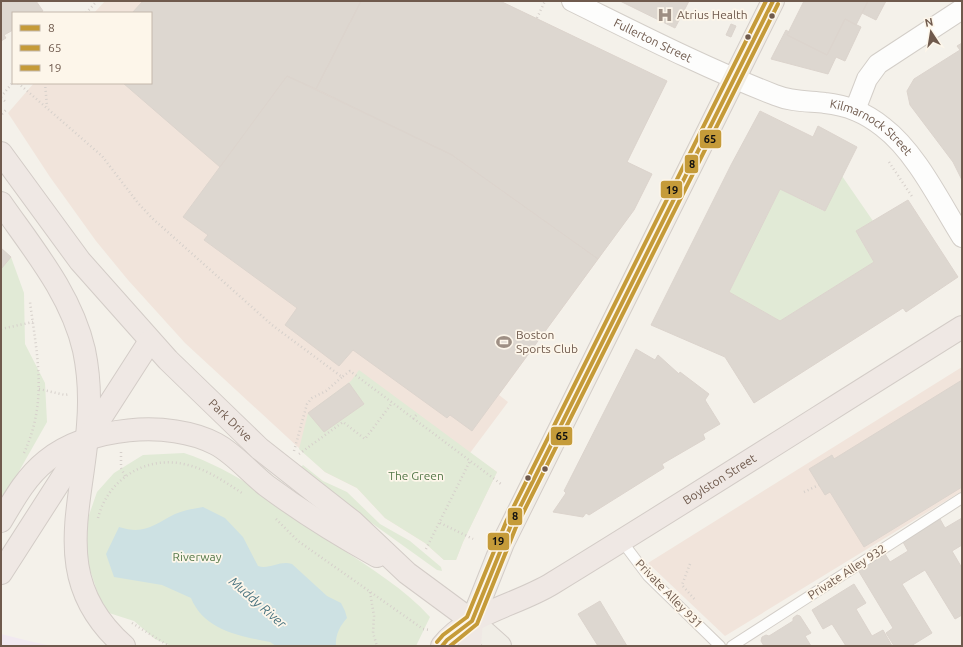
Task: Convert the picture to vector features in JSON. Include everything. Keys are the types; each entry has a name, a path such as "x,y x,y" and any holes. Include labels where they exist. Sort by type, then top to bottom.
{"highway":[{"name":"Park Drive","path":"3,155 80,261 150,341 255,445 353,522 407,573 472,621"},
{"path":"1,203 48,270 71,310 81,340 86,366 89,410 87,440 75,527 77,564 81,581 90,605 106,628 124,646"},
{"name":"Boylston Street","path":"438,638 447,640 472,621 552,584 962,327"},
{"path":"1,574 150,341"},
{"path":"1,521 19,492 35,471 56,454 87,440 135,430 154,429 184,433 208,440 224,449 272,489 340,536 407,573"},
{"path":"470,646 472,621"}],"main road":[{"path":"472,621 512,525 773,1"},
{"name":"Park Drive","path":"472,621 500,646"}],"street":[{"name":"Fullerton Street","path":"572,1 696,62 735,79"},
{"path":"855,110 867,79 878,64 962,9"},
{"name":"Kilmarnock Street","path":"735,79 791,100 829,103 855,110 879,123 903,145 962,237"}],"lane":[{"name":"Private Alley 932","path":"732,646 962,498"},
{"name":"Private Alley 931","path":"621,540 648,576 720,646"}],"path":[{"path":"87,12 97,1"},
{"path":"537,18 545,1"},
{"path":"6,102 1,97 12,83"},
{"path":"19,84 102,156 138,203 152,218 272,325 342,377"},
{"path":"45,84 47,108"},
{"path":"2,114 6,110"},
{"name":"Kilmarnock Street","path":"889,162 913,198"},
{"path":"22,456 34,425 39,390 30,302"},
{"path":"1,329 33,322"},
{"path":"294,451 306,404 312,398 326,390 350,372 501,484"},
{"path":"39,390 65,395"},
{"path":"299,455 343,422 365,439 392,403"},
{"path":"413,419 417,414"},
{"path":"426,550 470,461"},
{"path":"97,522 104,501 113,487 125,476 155,464 185,464 211,474 247,496"},
{"path":"121,468 125,476"},
{"path":"804,492 819,485"},
{"path":"272,514 298,541 438,638"},
{"path":"440,523 473,539"},
{"path":"690,564 682,585 701,607"},
{"path":"370,591 374,616 373,633 377,646"},
{"path":"126,619 169,646"}],"shaded area":[{"path":"105,1 500,1 667,81 627,162 652,174 634,210 499,395 508,402 470,453 497,472 463,542 456,560 444,560 425,543 385,518 357,488 325,472 185,343 128,280 96,241 50,177 8,113 33,84 152,84 152,12 95,12"},
{"path":"962,367 962,491 725,636 648,563"},
{"path":"1,634 29,641 52,646 1,646"}],"green space":[{"path":"842,176 873,221 856,231 874,262 780,321 729,292 780,189 824,211"},
{"path":"1,248 11,257 24,293 25,344 45,383 47,422 1,503"},
{"name":"The Green","path":"359,370 497,472 463,542 456,560 444,560 425,543 385,518 357,488 325,472 299,449 308,413 351,381"},
{"name":"Riverway","path":"184,453 225,471 264,494 387,579 410,597 430,617 416,646 171,646 155,639 134,621 109,613 99,597 89,567 86,539 88,518 97,492 114,473 143,455"},
{"path":"303,465 323,481 347,492 380,524 410,541 441,567 442,571 437,570 348,506 300,468"}],"water":[{"name":"Muddy River","path":"203,507 225,518 243,537 258,566 266,567 283,563 292,564 327,596 341,603 347,618 338,631 336,646 276,646 270,642 235,634 224,630 204,618 191,598 162,585 114,577 106,554 119,527 136,530 148,528 175,514"}],"building":[{"path":"36,1 43,11 12,12 12,31 4,35 6,38 1,41 1,2"},
{"path":"143,1 361,1 316,89 287,76 220,167 124,84 152,84 152,12 133,12"},
{"path":"361,1 500,1 667,81 627,162 652,174 634,210 598,259 452,155 316,89"},
{"name":"Atrius Health","path":"620,1 689,1 675,28"},
{"path":"804,1 868,1 856,25 845,19 827,55 787,35"},
{"path":"868,1 886,1 876,20 862,13"},
{"path":"845,19 861,27 845,61 836,57 828,74 771,59 786,30 789,32 787,35 827,55"},
{"path":"731,24 736,26 731,37 726,35"},
{"path":"962,43 962,180 953,162 910,105 907,91 914,79 960,50 957,46"},
{"path":"287,76 452,155 598,259 472,431 450,415 447,418 353,350 339,366 285,325 297,308 204,240 208,235 183,217"},
{"path":"760,111 813,137 818,126 857,147 825,211 780,189 729,292 780,321 874,262 856,231 908,200 958,277 906,312 903,308 754,403 725,357 651,325 731,165"},
{"path":"1,248 11,257 1,269"},
{"path":"636,349 655,360 658,355 679,374 680,372 709,394 705,400 720,424 703,434 705,439 662,464 664,468 589,515 586,513 583,517 553,512 566,493 564,491"},
{"path":"962,380 962,487 864,547 830,492 825,495 809,469 832,455 834,459"},
{"path":"349,383 364,404 324,432 308,413"},
{"path":"962,518 962,545 952,551 962,568 962,615 955,619 925,570 902,584 932,633 911,646 894,646 886,633 893,628 858,570 885,554 890,562 908,551 903,542 940,519 945,528"},
{"path":"854,584 866,603 856,609 872,636 883,630 892,646 846,646 832,624 823,629 812,610"},
{"path":"600,601 627,646 598,646 578,614"},
{"path":"797,615 800,616 811,633 805,636 811,646 764,646 761,641 762,637 766,635 769,636 793,621 793,618"}],"transit line":[{"name":"19","path":"437,642 443,635 467,617 506,522 766,1"},
{"name":"8","path":"442,646 447,640 472,621 511,525 773,1"},
{"name":"65","path":"450,646 477,624 516,527 778,4"}],"place":[{"name":"Atrius Health","path":"665,15"},
{"name":"Boston Sports Club","path":"504,342"}]}
